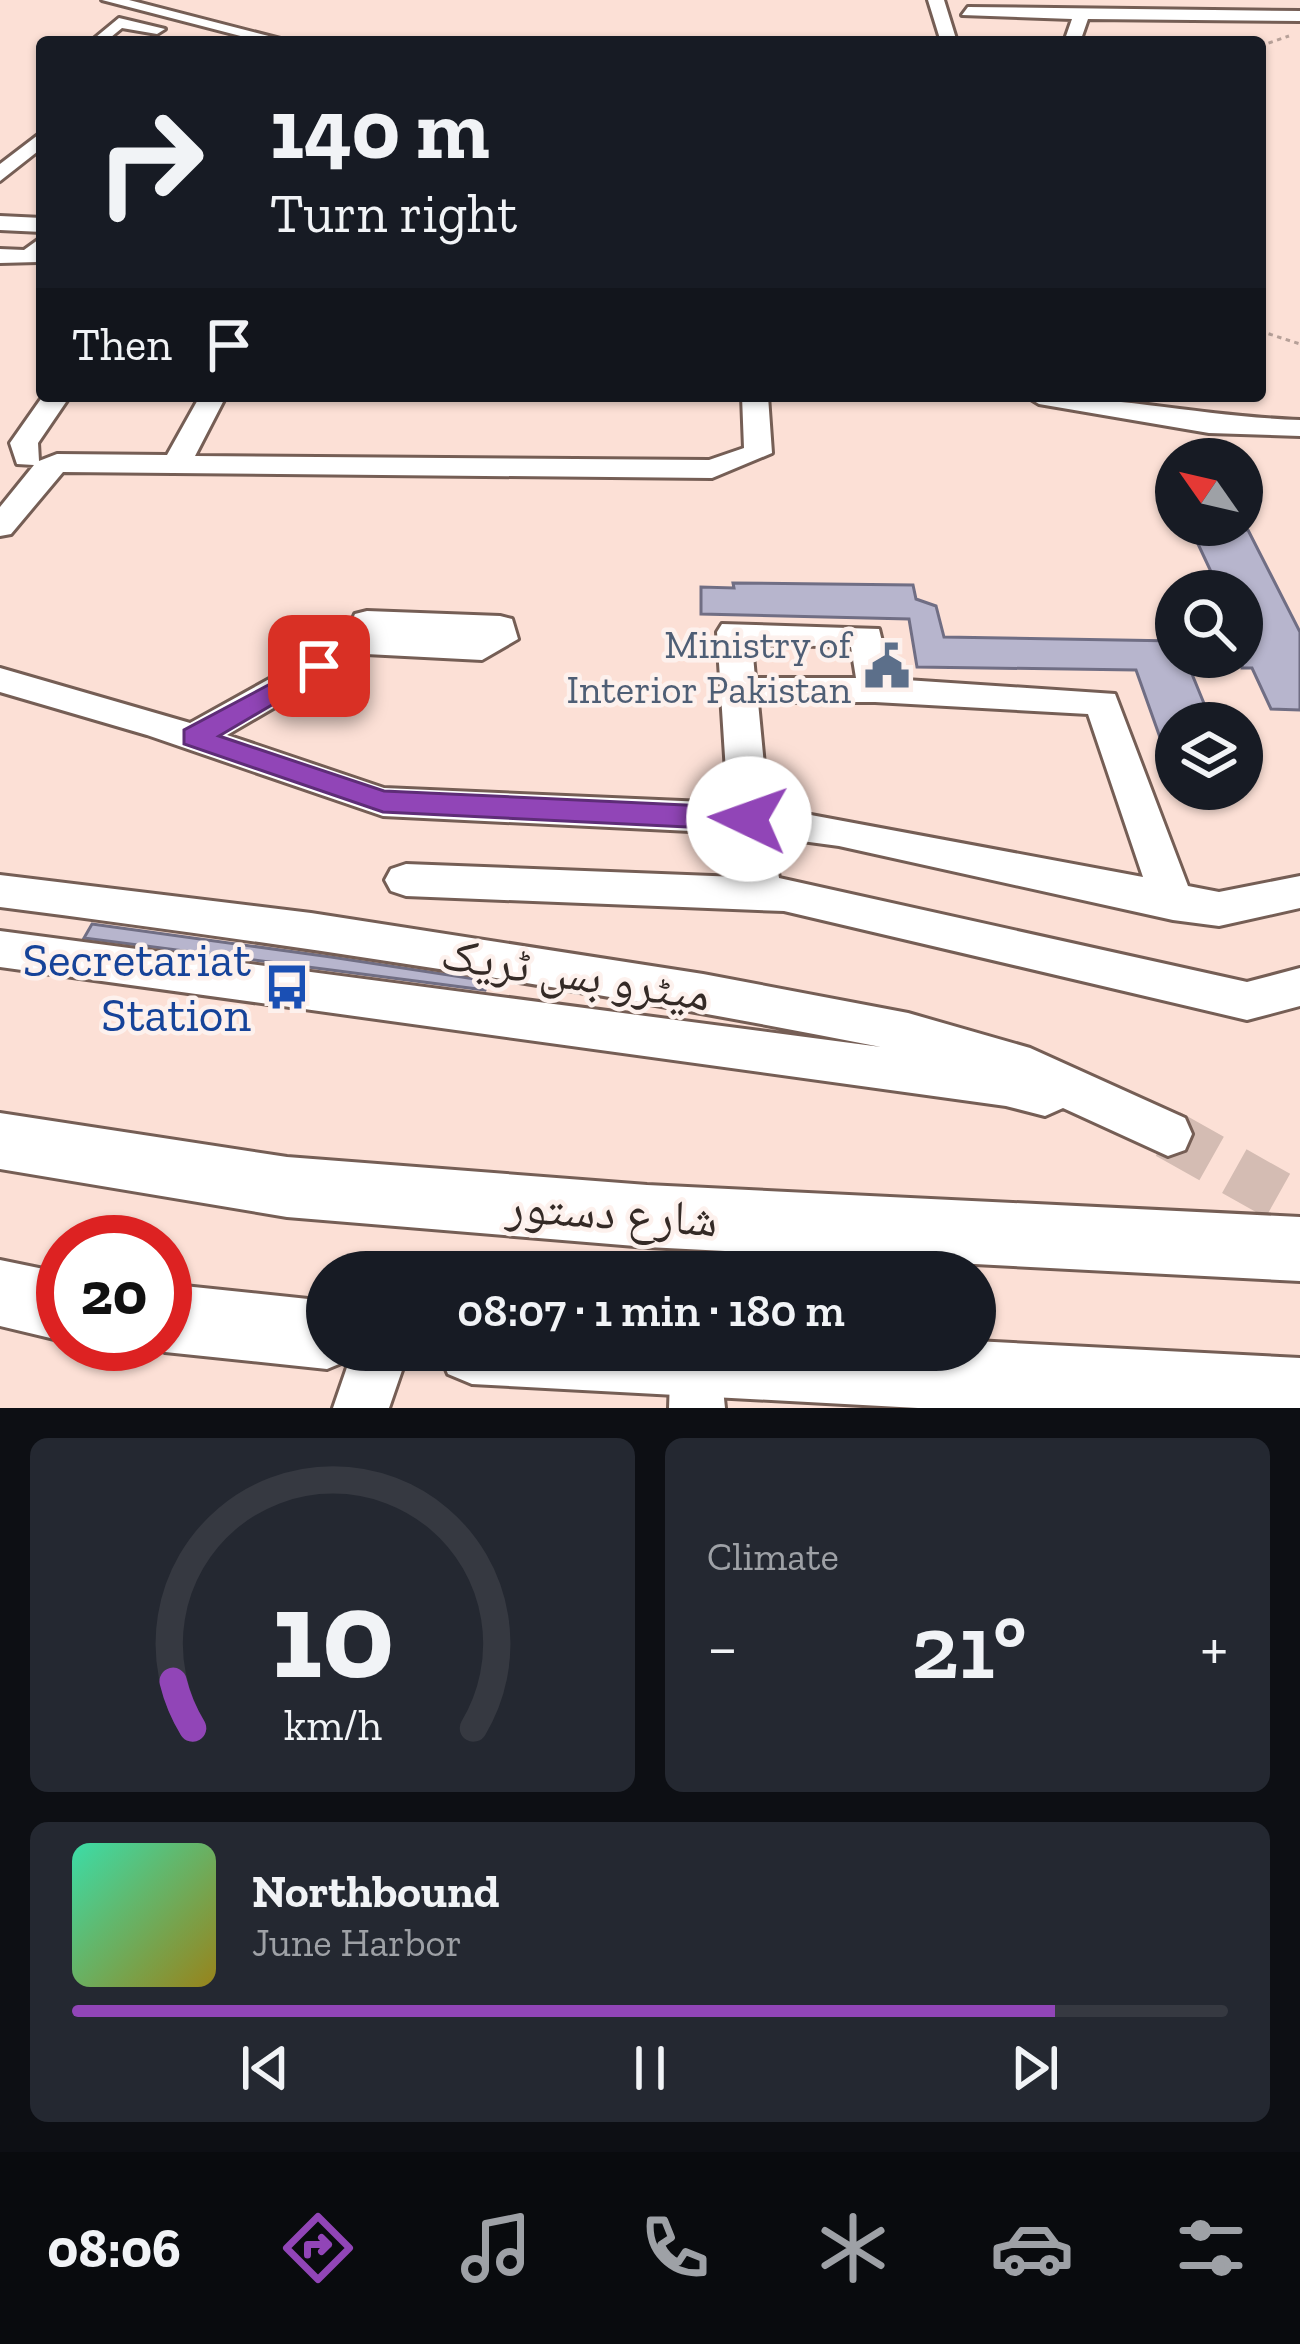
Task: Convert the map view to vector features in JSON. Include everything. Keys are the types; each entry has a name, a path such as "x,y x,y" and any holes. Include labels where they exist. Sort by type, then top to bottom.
{"main road":[{"name":"شارع دستور","path":"0,1141 287,1187 647,1216 1300,1249"},
{"path":"0,1293 36,1300"},
{"path":"192,1321 306,1333"},
{"path":"610,1371 696,1384 1300,1393"}],"street":[{"path":"110,0 260,36"},
{"path":"126,0 274,36"},
{"path":"936,0 947,36"},
{"path":"968,12 1298,26"},
{"path":"1076,36 1082,26 1078,14"},
{"path":"104,36 126,22 187,36"},
{"path":"7,178 36,145"},
{"path":"0,224 36,225"},
{"path":"0,256 30,257 36,250"},
{"path":"27,458 24,443 53,402"},
{"path":"195,457 211,402"},
{"path":"195,457 235,402"},
{"path":"0,527 46,469 57,463 195,457 712,470 758,442 755,402"},
{"path":"1075,402 1209,424 1300,428"},
{"path":"0,489 27,458 57,444 195,457"},
{"path":"761,895 749,819 734,632 867,637 875,690"},
{"path":"194,737 361,643"},
{"path":"0,680 194,737 383,802 749,819 839,831 1219,909 1300,892"},
{"path":"740,690 875,690 1102,703 1173,903"},
{"path":"406,880 784,895 1247,1001 1300,987"},
{"name":"میٹرو بس ٹریک","path":"0,891 311,930 703,993 908,1033 1014,1063 1152,1126 1006,1085 0,949"},
{"path":"361,1408 374,1371"}],"path":[{"path":"1266,43 1298,26"},
{"path":"1266,333 1300,344"}],"building":[{"path":"1199,546 1256,546 1300,632 1300,710 1271,709 1257,678 1263,678 1263,570 1210,570"},
{"path":"733,583 913,585 916,599 936,606 944,637 1155,641 1155,678 1194,678 1203,702 1155,702 1155,723 1136,670 917,667 909,619 701,614 701,587 734,588"},
{"path":"92,924 488,981 485,990 84,938"}],"tunnel":[{"path":"1168,1134 1300,1208"}],"place":[{"name":"Ministry of Interior Pakistan","path":"887,666"},
{"name":"Secretariat Station","path":"287,987"}],"route":[{"path":"319,666 194,737 383,802 749,819"}]}
